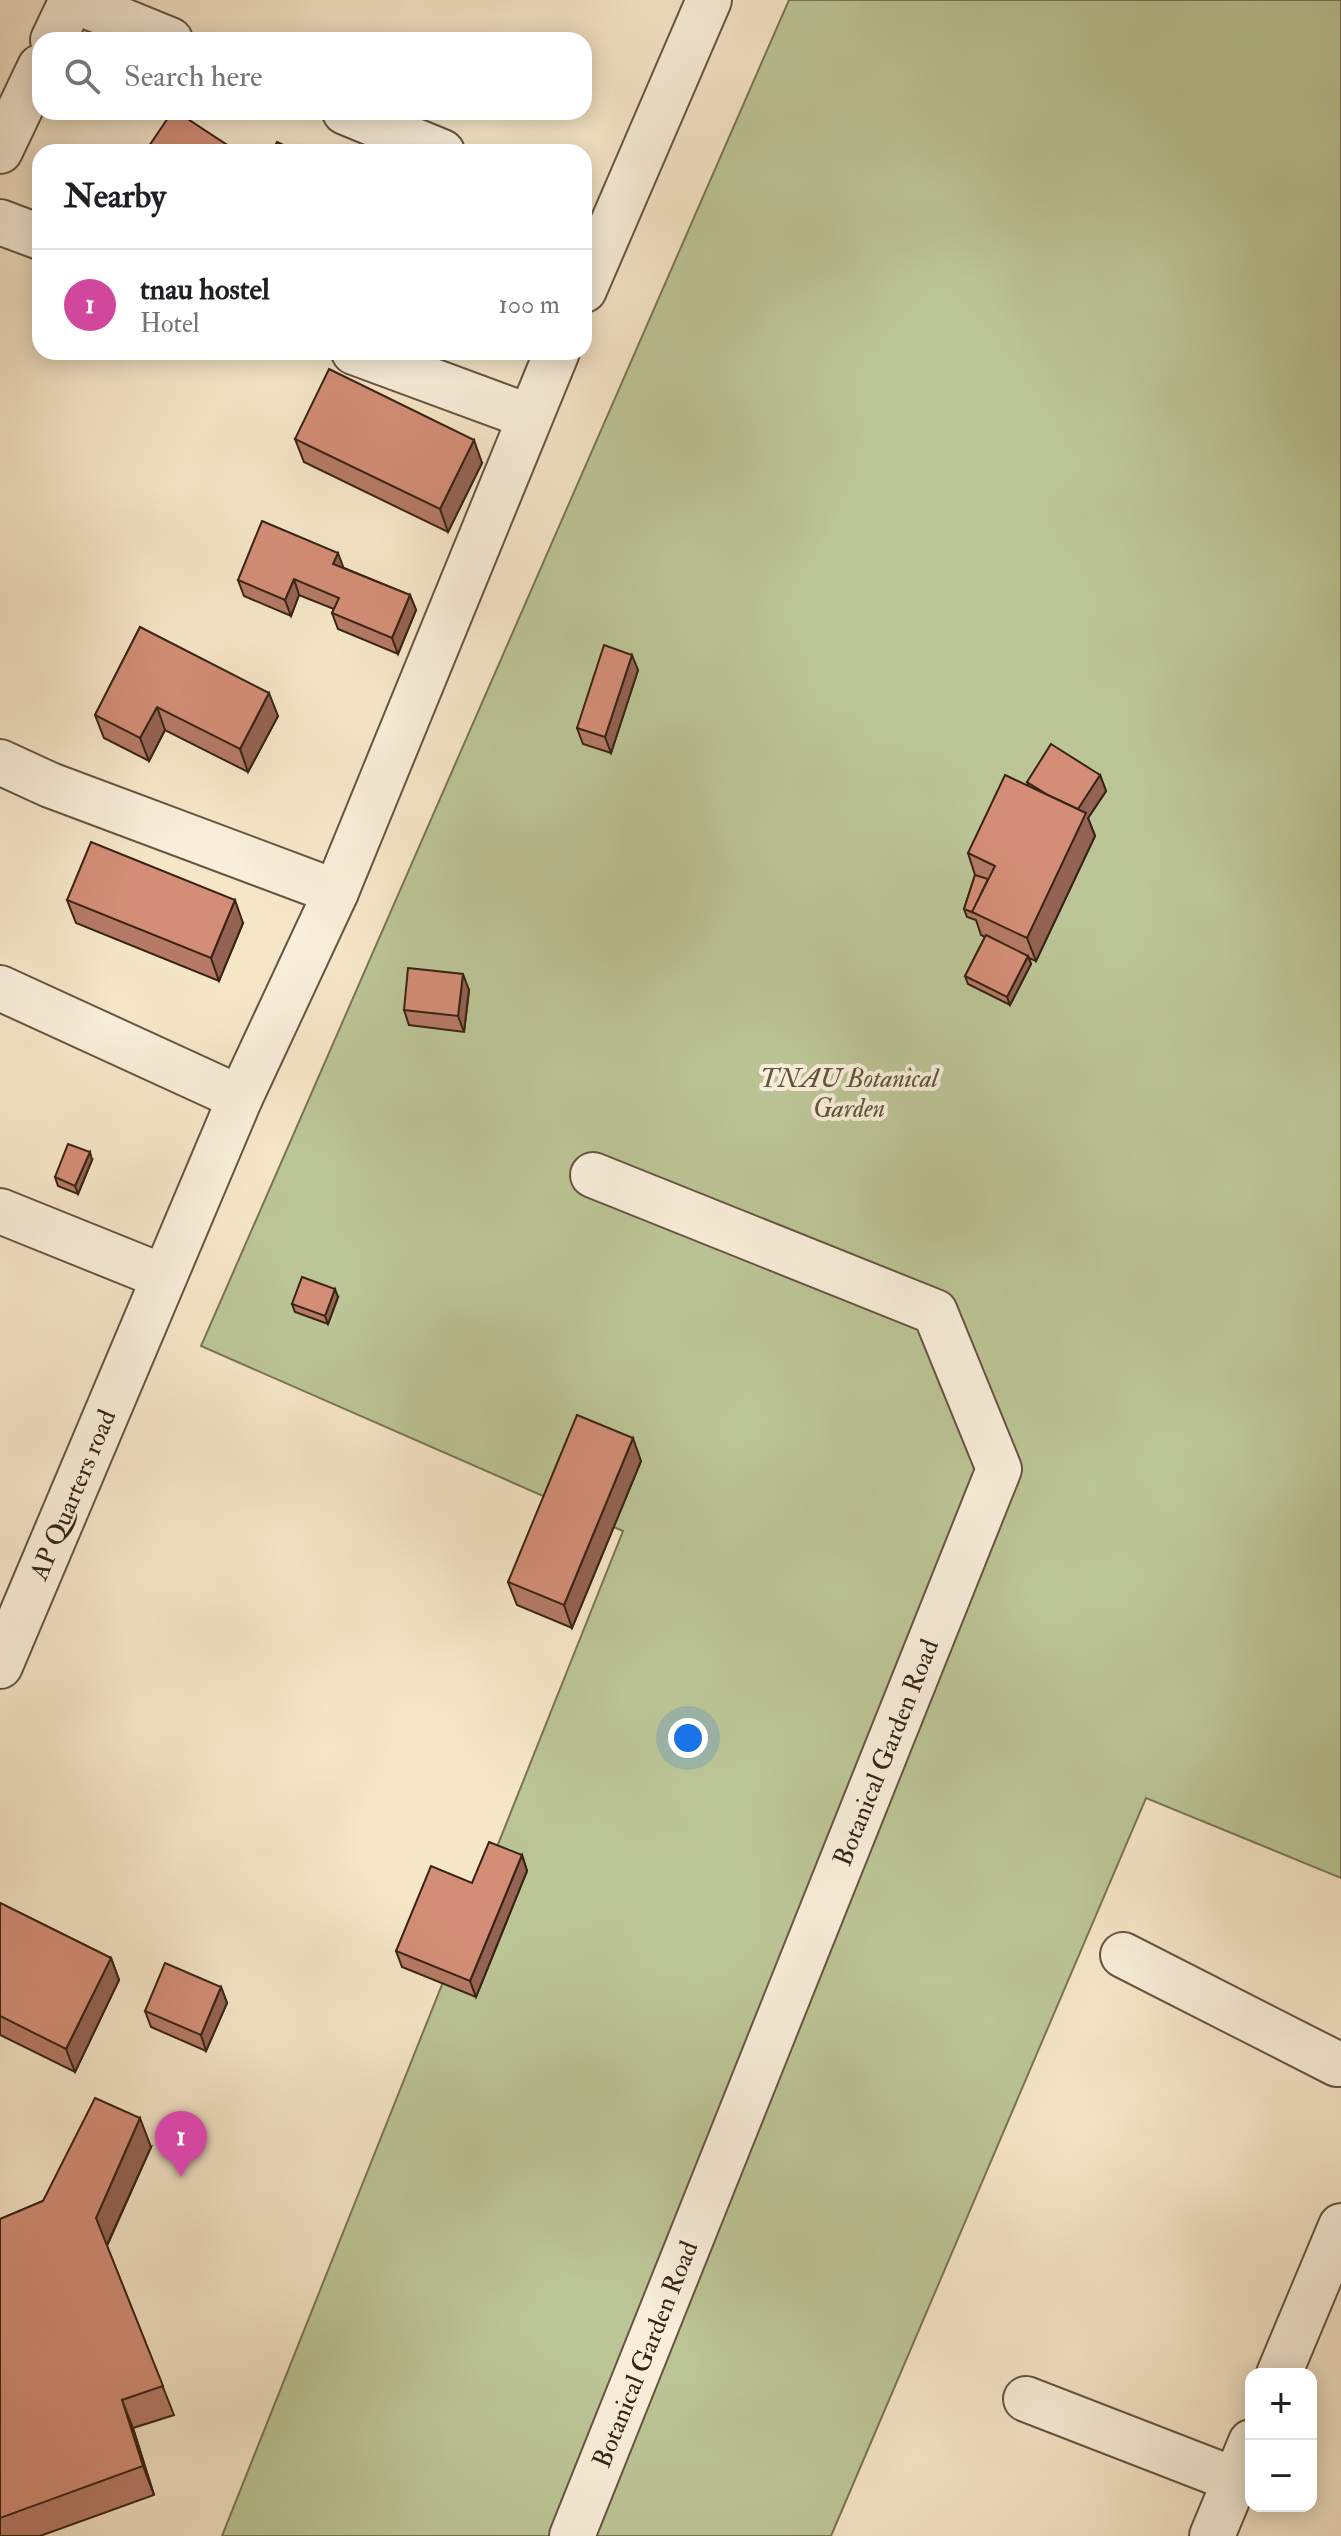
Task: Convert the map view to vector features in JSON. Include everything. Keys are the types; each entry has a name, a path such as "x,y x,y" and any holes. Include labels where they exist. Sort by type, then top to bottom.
{"street":[{"path":"57,32 72,0 150,32"},
{"path":"592,248 598,216 709,0"},
{"path":"0,151 32,84"},
{"path":"364,120 423,144"},
{"path":"0,222 32,234"},
{"path":"376,360 530,417"},
{"name":"AP Quarters road","path":"0,1666 240,1098 336,892 554,360"},
{"path":"0,762 50,785 336,892"},
{"path":"0,988 240,1098"},
{"name":"Botanical Garden Road","path":"572,2536 999,1469 935,1312 593,1175"},
{"path":"0,1211 164,1277"},
{"path":"1123,1955 1340,2069"},
{"path":"1282,2368 1341,2226"},
{"path":"1026,2399 1243,2461 1212,2536"}],"green space":[{"name":"TNAU Botanical Garden","path":"789,0 1341,0 1341,1878 1146,1798 831,2536 222,2536 623,1531 201,1346"}],"building":[{"path":"167,120 189,120 226,144 150,144"},
{"path":"329,369 474,440 440,509 295,439"},
{"path":"262,521 338,553 333,564 410,595 392,638 332,613 339,598 294,579 285,600 238,580"},
{"path":"140,627 269,693 240,749 157,707 140,738 95,715"},
{"path":"604,645 632,655 605,737 577,728"},
{"path":"1051,744 1100,775 1078,809 1027,782"},
{"path":"1005,775 1086,813 1027,938 972,912 995,866 968,853"},
{"path":"91,842 235,900 211,958 67,900"},
{"path":"975,875 988,879 974,913 964,909"},
{"path":"986,935 1028,956 1007,997 965,976"},
{"path":"408,968 463,974 458,1016 404,1010"},
{"path":"68,1144 90,1152 75,1186 55,1177"},
{"path":"302,1277 335,1289 325,1316 292,1304"},
{"path":"577,1415 633,1438 564,1605 508,1582"},
{"path":"489,1842 522,1855 470,1981 396,1951 431,1866 472,1883"},
{"path":"0,1903 111,1958 66,2049 0,2016"},
{"path":"165,1963 221,1987 201,2035 145,2011"},
{"path":"95,2098 140,2118 96,2218 163,2386 122,2400 143,2466 0,2518 0,2219 43,2201"}],"place":[{"name":"tnau hostel","path":"181,2177"}]}
